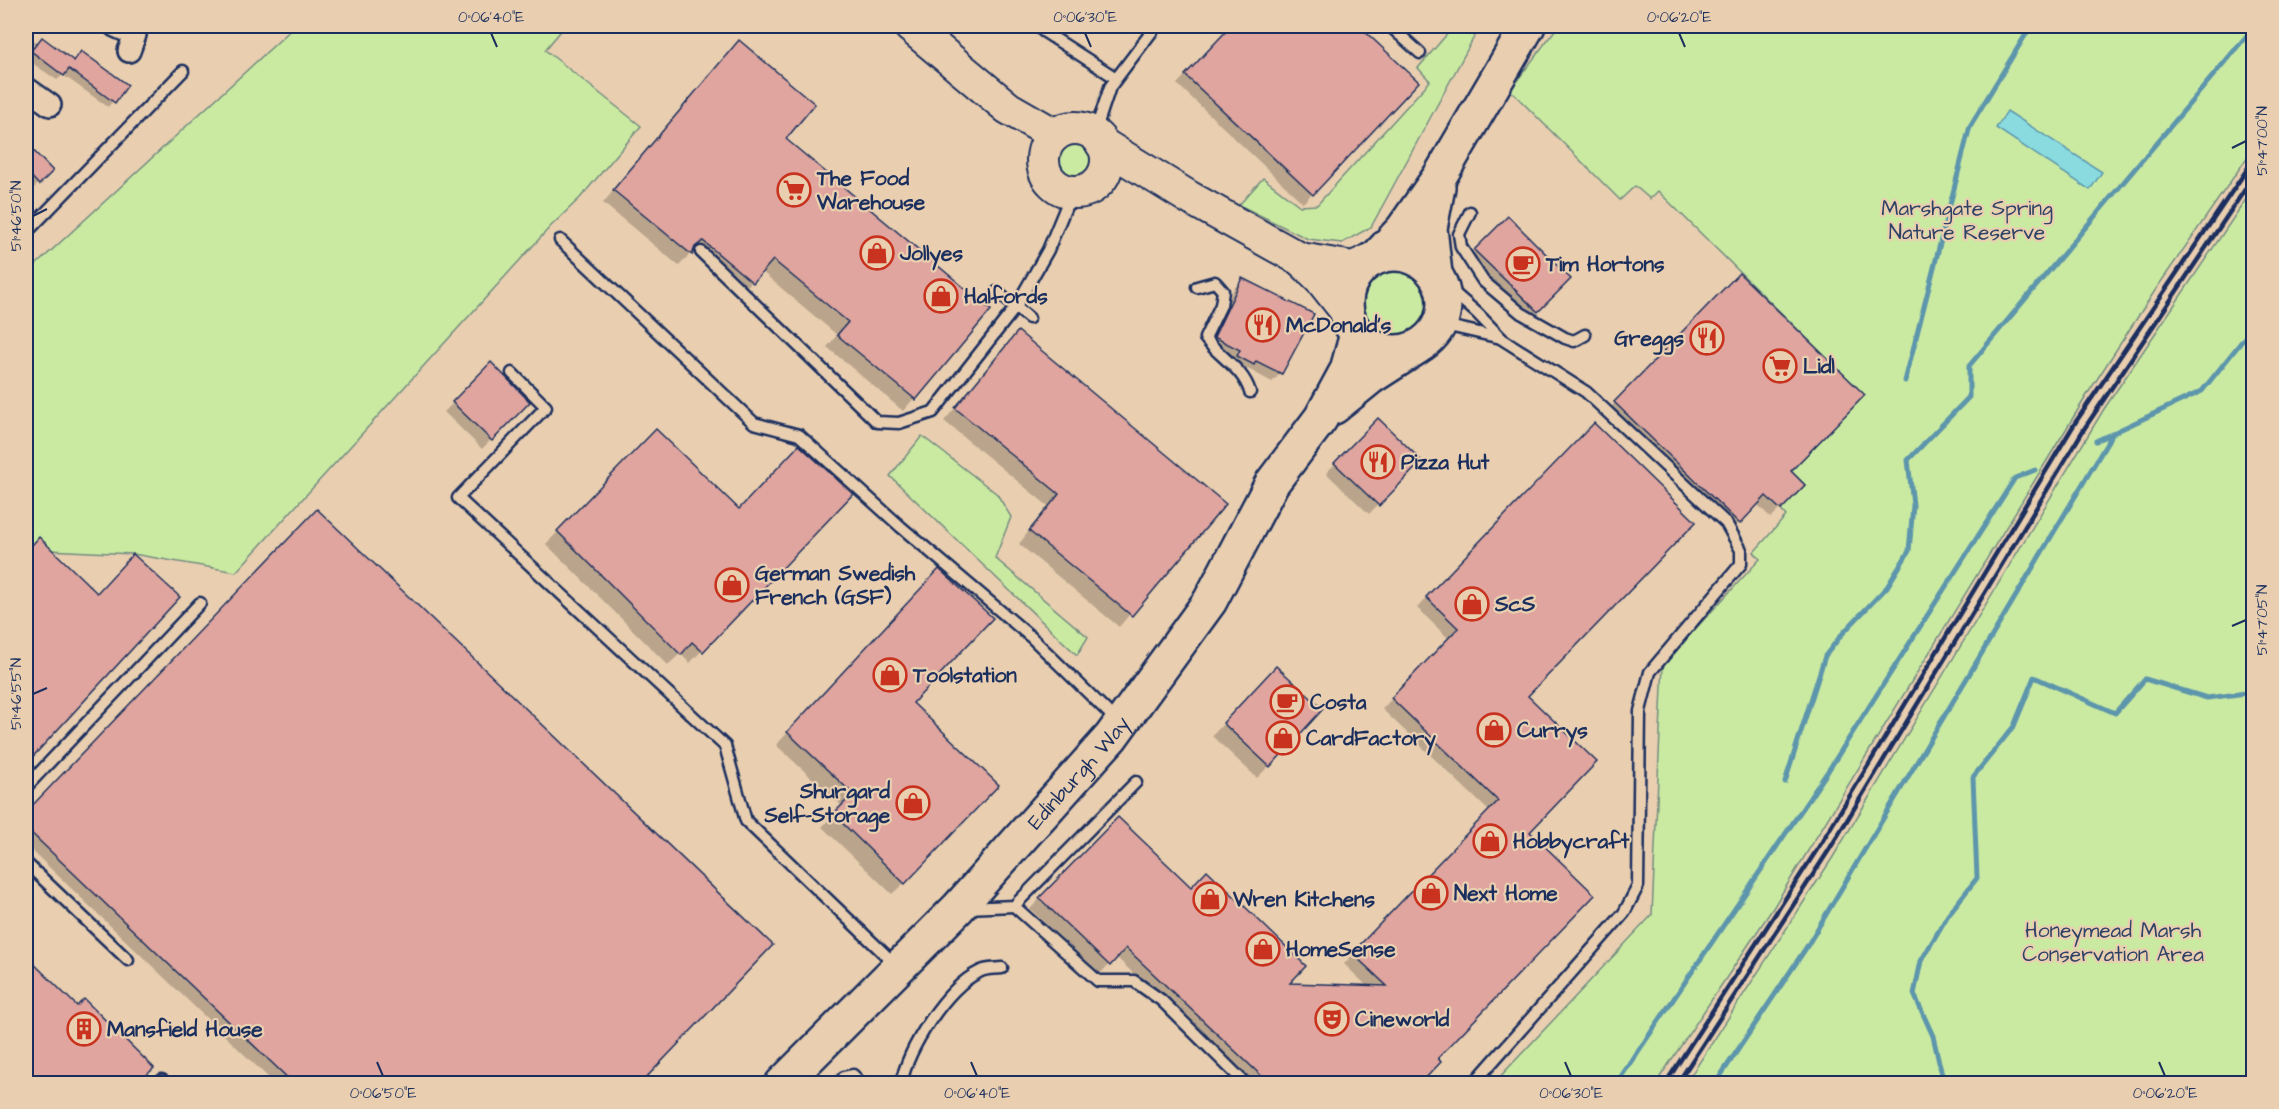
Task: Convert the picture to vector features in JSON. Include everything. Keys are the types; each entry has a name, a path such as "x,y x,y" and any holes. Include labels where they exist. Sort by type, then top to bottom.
{"highway":[{"path":"1440,176 1430,228 1444,308 1425,340 1393,352 1377,349 1352,323 1350,285 1354,276 1402,229 1440,176 1528,26"},
{"path":"1373,259 1406,255 1423,262 1437,277"},
{"name":"Edinburgh Way","path":"782,1083 958,908 1120,724 1210,601 1272,483 1321,418 1347,370 1352,323"},
{"name":"Edinburgh Way","path":"1321,418 1371,377 1425,340"}],"street":[{"path":"115,26 135,35 129,51"},
{"path":"910,26 1008,108 1049,146"},
{"path":"26,88 50,105"},
{"path":"1049,146 1074,128 1100,151 1300,259 1320,278 1352,323"},
{"path":"1049,146 1047,176 1062,190 1072,192 1091,188 1100,151"},
{"path":"1300,259 1353,268 1373,259"}],"lane":[{"path":"1038,26 1116,78"},
{"path":"1100,151 1110,87 1156,26"},
{"path":"1390,26 1420,53"},
{"path":"26,233 183,71"},
{"path":"701,252 877,422 899,423 933,412 1015,308 1048,250 1072,192"},
{"path":"1470,212 1459,234 1461,247 1483,281 1521,313 1565,338 1574,340 1585,335"},
{"path":"560,240 754,423 798,435 1031,637 1120,724"},
{"path":"1437,277 1502,339 1586,392 1726,523 1741,550 1741,564 1650,672 1640,711 1638,886 1624,913 1473,1083"},
{"path":"1197,287 1215,282 1223,291 1221,305 1204,338 1215,351 1246,377 1250,392"},
{"path":"997,292 1029,318"},
{"path":"1425,340 1453,327 1502,339"},
{"path":"512,373 546,407 458,498 724,746 746,821 898,968"},
{"path":"26,787 200,603"},
{"path":"958,908 1014,906 1136,782"},
{"path":"26,863 128,960"},
{"path":"1014,906 1098,981 1134,981 1161,1000 1246,1083"},
{"path":"901,1083 905,1066 951,993 980,971 1002,968"},
{"path":"839,1083 844,1077 853,1075 862,1083"}],"green space":[{"path":"295,26 565,26 545,50 641,126 580,198 551,226 236,572 133,554 26,549 26,274"},
{"path":"1454,26 1480,26 1371,227 1342,243 1308,239 1239,205 1263,178 1300,206 1317,205 1430,81 1418,68"},
{"name":"Marshgate Spring Nature Reserve","path":"1558,26 2253,26 2253,149 2156,289 2090,390 1773,908 1656,1083 1495,1082 1652,915 1663,664 1760,559 1754,552 1786,516 1781,510 1805,485 1791,471 1864,395 1658,191 1650,199 1635,186 1620,200 1510,90"},
{"path":"1075,145 1085,150 1090,160 1085,170 1075,175 1065,170 1060,160 1065,150"},
{"name":"Honeymead Marsh Conservation Area","path":"2253,189 2253,1083 1686,1083 1833,857 2104,409"},
{"path":"1395,267 1409,270 1421,278 1429,290 1432,304 1429,318 1421,330 1409,338 1395,341 1381,338 1369,330 1361,318 1358,304 1361,290 1369,278 1381,270"},
{"path":"922,436 997,494 1011,517 995,558 1088,637 1077,655 890,476"}],"water":[{"path":"2007,111 2102,172 2090,190 1996,128"}],"building":[{"path":"1231,26 1359,26 1419,82 1313,195 1185,75"},
{"path":"42,37 74,61 81,51 128,85 115,103 69,69 64,76 31,51"},
{"path":"739,40 815,104 786,139 991,310 916,400 837,335 848,322 773,260 753,283 703,241 695,247 692,255 613,190"},
{"path":"26,143 53,171 39,185 26,171"},
{"name":"Tim Hortons","path":"1508,216 1571,279 1538,312 1474,250"},
{"path":"1739,273 1865,395 1791,471 1805,485 1781,510 1766,496 1740,524 1614,402"},
{"name":"McDonald's","path":"1242,278 1314,314 1282,374 1256,361 1254,365 1237,356 1240,350 1214,337"},
{"path":"1018,331 1226,504 1132,616 1029,531 1059,494 955,408"},
{"path":"491,362 530,402 492,441 452,402"},
{"name":"Pizza Hut","path":"1378,418 1422,461 1379,506 1334,463"},
{"path":"1594,423 1696,522 1528,696 1597,762 1530,832 1595,895 1438,1058 1441,1062 1421,1083 1269,1083 1126,948 1110,966 1039,898 1118,817 1191,887 1207,870 1306,966 1290,983 1387,986 1352,953 1498,801 1391,698 1458,628 1426,597"},
{"path":"656,429 739,509 799,445 853,494 703,652 692,642 681,655 557,531"},
{"path":"317,509 773,945 641,1083 293,1083 26,828 26,812"},
{"path":"39,537 97,593 133,554 180,597 26,764 26,552"},
{"path":"939,569 993,618 913,703 999,785 905,884 833,814 853,794 787,732"},
{"path":"1276,666 1323,709 1270,767 1223,723"},
{"name":"Mansfield House","path":"26,956 77,1006 84,999 154,1068 138,1083 26,1083"}],"waterway":[{"path":"1905,381 1970,126 2031,26"},
{"path":"1785,782 1825,656 1843,633 1887,587 1909,551 1913,505 1908,460 1969,397 1969,366 2254,27"},
{"path":"2096,441 2202,391 2254,326"},
{"path":"1715,1084 1806,948 2113,433"},
{"path":"1616,1084 1828,771 2015,478 2035,470"},
{"path":"1944,1084 1933,1036 1914,994 1921,961 1948,915 1977,878 1973,777 2014,726 2034,677 2115,713 2145,679 2207,698 2254,692"}],"railway":[{"path":"1665,1084 1820,845 2075,423 2254,159"},
{"path":"1677,1084 1829,850 2084,429 2254,176"}],"place":[{"name":"The Food Warehouse","path":"794,190"},
{"name":"Jollyes","path":"877,253"},
{"name":"Tim Hortons","path":"1523,264"},
{"name":"Halfords","path":"941,296"},
{"name":"McDonald's","path":"1263,325"},
{"name":"Greggs","path":"1707,338"},
{"name":"Lidl","path":"1780,366"},
{"name":"Pizza Hut","path":"1378,462"},
{"name":"German Swedish French (GSF)","path":"732,585"},
{"name":"ScS","path":"1472,604"},
{"name":"Toolstation","path":"890,675"},
{"name":"Costa","path":"1287,702"},
{"name":"Currys","path":"1494,730"},
{"name":"CardFactory","path":"1283,738"},
{"name":"Shurgard Self-Storage","path":"913,803"},
{"name":"Hobbycraft","path":"1490,841"},
{"name":"Next Home","path":"1431,893"},
{"name":"Wren Kitchens","path":"1210,899"},
{"name":"HomeSense","path":"1263,949"},
{"name":"Cineworld","path":"1332,1019"},
{"name":"Mansfield House","path":"84,1029"}]}
